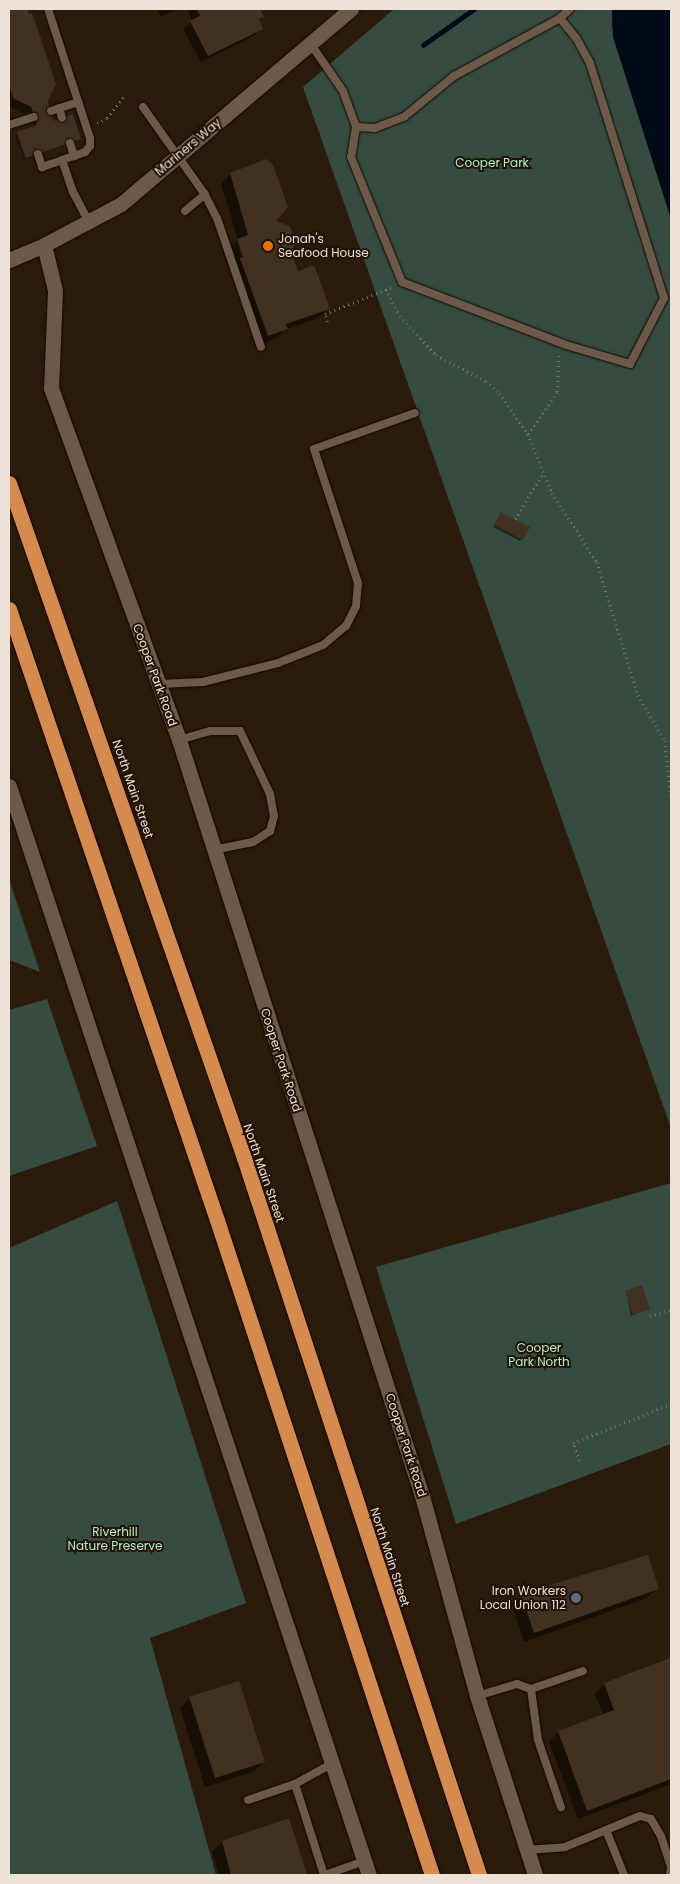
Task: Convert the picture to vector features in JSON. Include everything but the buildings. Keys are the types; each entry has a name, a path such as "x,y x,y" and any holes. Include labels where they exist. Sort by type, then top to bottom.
{"highway":[{"name":"North Main Street","path":"9,483 247,1168 479,1875"},
{"path":"9,609 217,1220 432,1875"}],"street":[{"name":"Mariners Way","path":"9,260 44,245 121,204 347,10"},
{"name":"Cooper Park Road","path":"44,245 56,290 51,388 179,740 422,1496 476,1696 534,1875"},
{"path":"9,786 366,1868"}],"lane":[{"path":"38,154 42,167 74,156 90,146 48,9"},
{"path":"356,127 375,128 404,118 454,76 560,18 570,9"},
{"path":"310,43 343,91 356,127 351,157 402,282 559,342 630,364 664,298 590,63 576,38 560,18"},
{"path":"62,118 55,110 78,102"},
{"path":"143,107 179,155 205,194 217,218 260,347"},
{"path":"9,125 30,121"},
{"path":"70,143 74,156"},
{"path":"62,160 72,192 89,222"},
{"path":"185,211 205,194"},
{"path":"158,684 203,682 278,662 323,645 346,626 356,606 358,583 314,449 416,413"},
{"path":"179,740 210,731 240,731 270,794 274,816 270,831 253,842 214,850"},
{"path":"476,1696 517,1684 530,1689 583,1671"},
{"path":"530,1689 538,1740 561,1808"},
{"path":"248,1800 295,1784 332,1763"},
{"path":"295,1784 324,1875 366,1868"},
{"path":"526,1850 564,1847 640,1816 651,1818 661,1836 671,1867 670,1875"},
{"path":"606,1830 624,1875"}],"path":[{"path":"96,123 107,118 124,97"},
{"path":"327,322 325,314 402,282"},
{"path":"386,289 400,316 436,355 486,381 500,393 528,434 543,473 596,562 603,578 638,695 665,741 671,799"},
{"path":"528,434 557,392 559,342"},
{"path":"515,519 543,473"},
{"path":"650,1316 671,1310"},
{"path":"579,1461 573,1443 671,1404"}],"green space":[{"name":"Cooper Park","path":"394,9 612,9 612,27 671,219 671,1128 303,87"},
{"path":"9,879 40,972 9,960"},
{"path":"47,999 97,1146 9,1176 9,1010"},
{"name":"Cooper Park North","path":"671,1183 671,1444 456,1524 376,1267"},
{"name":"Riverhill Nature Preserve","path":"117,1201 246,1603 150,1638 216,1875 9,1875 9,1248"}],"shaded area":[{"path":"612,9 671,9 671,219 613,37"}],"waterway":[{"path":"423,45 474,9"}],"place":[{"name":"Jonah's Seafood House","path":"268,246"},
{"name":"Iron Workers Local Union 112","path":"576,1598"}]}
